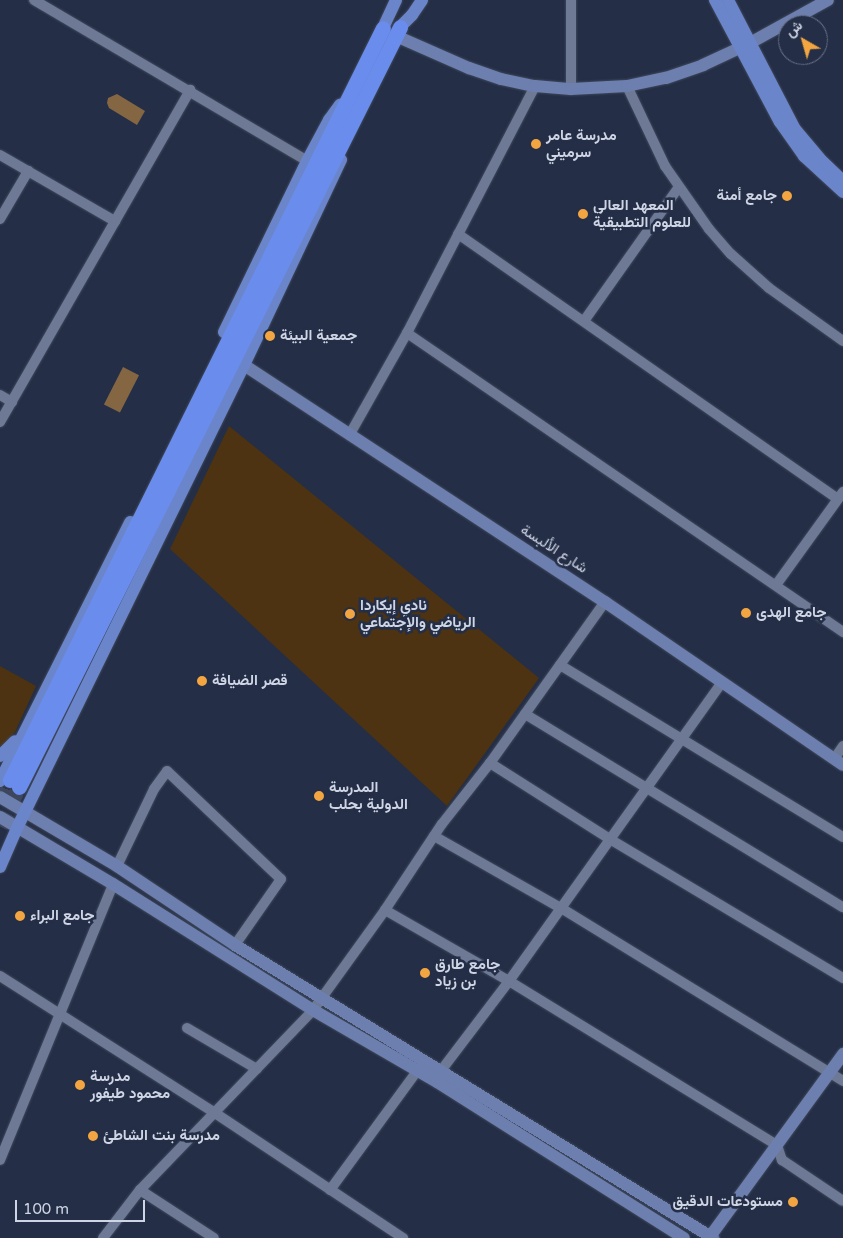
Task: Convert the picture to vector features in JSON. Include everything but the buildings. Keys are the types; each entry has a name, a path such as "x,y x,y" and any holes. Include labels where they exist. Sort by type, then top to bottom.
{"highway":[{"path":"10,783 358,95 393,30"}],"main road":[{"path":"386,0 393,30"},
{"path":"393,30 396,0"},
{"path":"393,30 411,0"},
{"path":"393,30 412,15 422,0"},
{"path":"716,0 795,130 843,182"},
{"path":"728,0 745,45 780,122 804,156 843,192"},
{"path":"0,867 16,828 244,365 358,125 358,95 339,105 307,161 28,726 10,783"},
{"path":"0,756 28,726"}],"street":[{"path":"34,0 190,90 307,161"},
{"path":"571,0 571,89"},
{"path":"393,30 469,68 501,79 535,86 571,89 627,86 666,78 694,68 745,45 828,0"},
{"path":"350,434 407,333 535,86"},
{"path":"627,86 656,149 679,187 709,229 731,254 769,288 843,341"},
{"path":"0,422 190,90"},
{"path":"0,155 116,221"},
{"path":"0,219 28,171"},
{"path":"584,322 679,187"},
{"path":"458,234 584,322 841,495 776,584"},
{"path":"407,333 776,584 843,632"},
{"name":"شارع الألبسة","path":"244,365 605,602 838,762"},
{"path":"0,395 12,402"},
{"path":"103,1238 140,1190 313,1010 385,910 434,836 490,763 605,602"},
{"path":"560,665 680,740 843,837"},
{"path":"440,1072 509,981 608,838 722,682"},
{"path":"525,714 843,907"},
{"path":"838,762 843,746"},
{"path":"490,763 608,838 843,978"},
{"path":"117,866 154,789 167,772 281,879 235,945"},
{"path":"0,797 117,866 235,945 710,1237 843,1054"},
{"path":"0,818 113,884 313,1010 417,1071 684,1238"},
{"path":"434,836 560,908 843,1082"},
{"path":"0,1160 113,884"},
{"path":"385,910 509,981 776,1145 782,1160 843,1201"},
{"path":"0,976 61,1013 403,1238"},
{"path":"188,1028 257,1069"},
{"path":"330,1190 417,1071"},
{"path":"140,1190 214,1238"}],"shaded area":[{"path":"117,94 145,111 137,125 109,108 108,98"},
{"path":"123,367 139,375 120,413 104,404"},
{"name":"نادي إيكاردا الرياضي والإجتماعي","path":"229,426 539,678 447,806 170,549"},
{"path":"0,666 36,686 15,732 0,750"}],"tunnel":[{"path":"0,802 10,780"},
{"path":"0,826 19,787"}],"place":[{"name":"مدرسة عامر سرميني","path":"536,144"},
{"name":"جامع أمنة","path":"787,196"},
{"name":"المعهد العالي للعلوم التطبيقية","path":"583,214"},
{"name":"جمعية البيئة","path":"270,336"},
{"name":"جامع الهدى","path":"746,613"},
{"name":"نادي إيكاردا الرياضي والإجتماعي","path":"350,614"},
{"name":"قصر الضيافة","path":"202,681"},
{"name":"المدرسة الدولية بحلب","path":"319,796"},
{"name":"جامع البراء","path":"20,916"},
{"name":"جامع طارق بن زياد","path":"425,973"},
{"name":"مدرسة محمود طيفور","path":"80,1085"},
{"name":"مدرسة بنت الشاطئ","path":"93,1136"},
{"name":"مستودعات الدقيق","path":"793,1202"}]}
